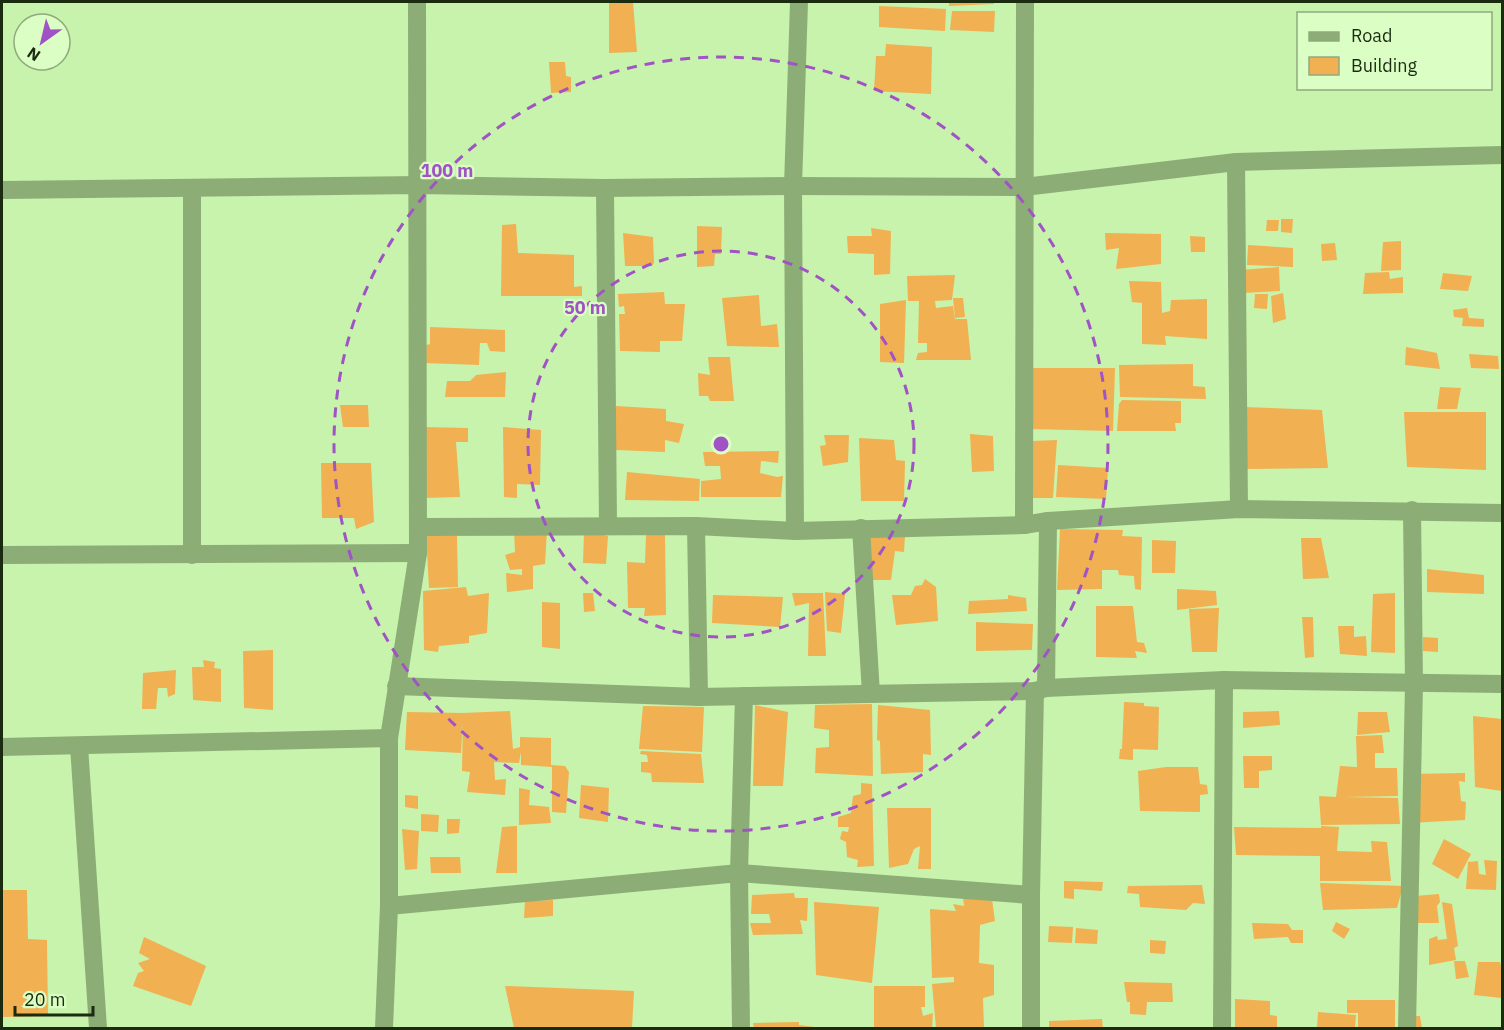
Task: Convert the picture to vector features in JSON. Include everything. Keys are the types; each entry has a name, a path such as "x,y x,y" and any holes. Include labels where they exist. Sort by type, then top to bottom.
{"street":[{"path":"384,1029 389,906 389,738 418,553 417,2"},
{"path":"795,531 793,186 799,2"},
{"path":"1024,525 1025,2"},
{"path":"2,190 418,185 606,188 1023,187 1236,162 1503,154"},
{"path":"1236,162 1239,508"},
{"path":"192,188 192,555"},
{"path":"606,188 608,526"},
{"path":"418,527 696,526 795,531 1024,525 1048,521 1239,508 1503,513"},
{"path":"1407,1029 1414,684 1412,510"},
{"path":"1031,1029 1031,894 1048,521"},
{"path":"696,526 699,697"},
{"path":"861,528 871,694"},
{"path":"2,555 418,553"},
{"path":"1222,1029 1224,680"},
{"path":"396,686 699,697 1040,689 1224,680 1503,684"},
{"path":"741,1029 739,873 744,696"},
{"path":"2,747 389,738"},
{"path":"79,746 98,1029"},
{"path":"389,906 739,873 1031,894"}],"building":[{"path":"609,2 633,2 637,52 609,53"},
{"path":"949,2 994,2 994,4 949,6"},
{"path":"879,6 946,9 945,31 879,27"},
{"path":"952,11 995,11 994,32 950,30"},
{"path":"886,44 932,47 931,94 874,91 876,56 885,56"},
{"path":"549,62 565,62 566,76 571,77 571,92 551,93"},
{"path":"1281,219 1293,219 1292,233 1281,232"},
{"path":"1267,220 1279,220 1278,231 1266,231"},
{"path":"516,224 518,253 574,255 574,287 582,286 582,296 501,296 502,225"},
{"path":"697,226 722,227 721,254 715,254 714,266 697,267"},
{"path":"871,228 891,231 890,274 874,275 874,254 848,253 847,236 872,236"},
{"path":"623,233 653,237 654,263 652,266 625,266"},
{"path":"1105,233 1161,234 1161,264 1116,269 1119,248 1106,250"},
{"path":"1190,236 1205,237 1205,252 1191,252"},
{"path":"1401,241 1401,270 1381,271 1383,242"},
{"path":"1335,243 1337,260 1322,261 1321,244"},
{"path":"1248,245 1293,248 1293,267 1247,265"},
{"path":"1279,267 1280,291 1242,293 1240,270"},
{"path":"1389,272 1390,279 1403,277 1403,293 1363,294 1365,273"},
{"path":"1443,273 1472,276 1468,291 1440,289"},
{"path":"955,275 952,300 935,301 936,308 953,306 955,319 967,319 971,360 916,360 918,353 927,352 927,343 918,343 919,301 908,301 907,276"},
{"path":"1129,281 1161,282 1162,313 1170,311 1171,300 1207,299 1207,339 1165,336 1166,345 1142,344 1142,303 1132,302"},
{"path":"664,292 665,304 685,304 682,341 660,341 660,352 620,351 619,314 625,314 624,306 619,307 618,294"},
{"path":"1283,293 1286,319 1273,323 1271,296"},
{"path":"1255,294 1268,294 1267,309 1254,308"},
{"path":"759,295 761,326 777,324 779,347 727,346 722,298"},
{"path":"953,298 963,298 965,317 955,318"},
{"path":"906,300 904,363 880,362 880,304"},
{"path":"1467,308 1469,318 1484,319 1484,327 1462,326 1463,318 1454,317 1453,310"},
{"path":"430,327 505,330 505,352 490,351 487,343 480,343 479,365 424,363 423,346 430,344"},
{"path":"1406,347 1437,353 1440,369 1405,365"},
{"path":"1469,354 1498,356 1499,369 1471,368"},
{"path":"708,357 730,357 734,401 710,401 708,396 699,396 698,373 710,375"},
{"path":"1193,364 1193,386 1205,387 1206,399 1120,397 1119,365"},
{"path":"1026,368 1115,368 1113,431 1027,429"},
{"path":"506,372 505,397 445,397 447,381 470,381 476,375"},
{"path":"1440,387 1461,388 1457,409 1437,409"},
{"path":"1122,400 1181,401 1181,423 1175,423 1176,431 1117,431 1119,404"},
{"path":"340,405 368,405 369,427 343,427"},
{"path":"616,406 666,409 666,421 684,424 679,443 665,440 665,452 616,450"},
{"path":"1244,407 1322,410 1328,468 1246,469"},
{"path":"1404,412 1486,412 1486,470 1407,467"},
{"path":"423,427 468,428 468,442 456,442 460,497 424,498"},
{"path":"503,427 541,430 540,485 517,484 517,498 504,497"},
{"path":"970,434 993,436 994,471 972,472"},
{"path":"824,435 849,435 848,462 823,466 820,446 826,445"},
{"path":"859,438 894,440 896,460 905,461 904,501 861,501"},
{"path":"1057,440 1053,498 1033,498 1032,441"},
{"path":"779,451 778,463 761,461 760,473 783,476 781,497 701,497 701,481 721,479 720,466 705,466 703,452"},
{"path":"321,463 371,463 374,522 356,529 354,518 322,518"},
{"path":"1058,465 1108,468 1106,499 1056,497"},
{"path":"627,472 700,479 699,501 625,500"},
{"path":"1060,529 1123,530 1122,536 1142,537 1141,590 1135,589 1134,576 1119,575 1118,570 1102,570 1102,589 1057,590"},
{"path":"547,530 545,564 533,566 533,589 507,592 506,573 522,575 522,569 510,570 505,555 515,552 514,531"},
{"path":"584,531 608,536 606,564 583,563"},
{"path":"426,534 457,536 458,587 429,588"},
{"path":"646,535 665,535 666,615 644,616 645,608 628,608 627,562 645,563"},
{"path":"905,536 904,552 895,551 891,580 869,580 870,537"},
{"path":"1301,538 1321,538 1329,578 1303,579"},
{"path":"1152,540 1176,541 1175,573 1152,573"},
{"path":"1427,569 1484,575 1484,594 1427,592"},
{"path":"925,579 936,587 938,621 896,625 892,595 911,595 915,586 922,585"},
{"path":"466,587 468,596 489,593 487,633 469,636 469,643 439,646 438,652 424,650 423,591"},
{"path":"1177,589 1216,591 1217,605 1177,610"},
{"path":"825,592 845,594 841,633 827,631"},
{"path":"583,593 593,593 595,611 584,612"},
{"path":"792,593 823,593 826,656 808,656 809,603 795,606"},
{"path":"1395,593 1395,653 1371,652 1373,594"},
{"path":"713,595 783,597 780,627 712,623"},
{"path":"1008,595 1026,598 1027,611 968,614 969,601 1008,599"},
{"path":"542,602 560,603 560,649 542,647"},
{"path":"1096,606 1133,606 1137,642 1144,643 1147,653 1135,651 1137,658 1096,657"},
{"path":"1219,608 1217,652 1192,652 1189,609"},
{"path":"1302,617 1313,617 1314,657 1305,658"},
{"path":"976,622 1033,624 1032,650 976,651"},
{"path":"1338,626 1354,626 1354,637 1366,636 1367,656 1340,654"},
{"path":"1423,637 1438,638 1438,652 1423,651"},
{"path":"273,650 273,710 244,708 243,651"},
{"path":"203,660 215,662 214,668 221,669 221,702 193,700 192,667 204,667"},
{"path":"176,670 175,694 168,697 167,688 158,688 156,709 142,709 143,673"},
{"path":"1124,702 1144,703 1144,706 1159,707 1158,750 1133,749 1133,760 1119,759 1120,749 1122,749"},
{"path":"872,704 873,776 815,773 816,748 829,747 829,730 814,728 815,705"},
{"path":"755,705 788,712 783,786 753,786"},
{"path":"878,705 930,710 931,755 923,754 923,772 881,774 880,741 877,740"},
{"path":"643,706 704,707 702,752 639,749"},
{"path":"510,711 513,749 520,747 520,737 551,738 551,765 565,766 569,772 566,813 552,812 552,767 521,765 521,752 519,763 494,762 495,780 506,779 505,795 467,792 470,772 462,771 463,721 461,753 405,750 407,712"},
{"path":"1279,711 1280,725 1243,728 1243,712"},
{"path":"1358,712 1387,712 1390,732 1357,735"},
{"path":"1473,716 1502,719 1502,791 1475,787"},
{"path":"1382,735 1384,753 1375,753 1375,768 1397,768 1398,796 1343,797 1398,798 1400,824 1321,825 1319,796 1336,797 1340,766 1357,767 1356,736"},
{"path":"641,751 701,754 704,783 652,782 651,773 641,772 641,762 648,762 647,755 640,754"},
{"path":"1243,756 1272,756 1272,770 1259,771 1259,788 1244,788"},
{"path":"1166,767 1198,767 1200,784 1207,785 1208,794 1200,795 1200,812 1140,811 1138,771"},
{"path":"1465,773 1465,782 1459,781 1461,801 1466,802 1465,820 1409,823 1409,774"},
{"path":"861,783 872,784 874,866 857,867 858,860 847,857 846,842 840,839 842,831 848,832 849,827 838,827 838,817 851,813 853,796 861,794"},
{"path":"581,785 609,788 608,822 579,818"},
{"path":"519,788 530,790 529,805 549,807 551,823 519,825"},
{"path":"405,795 418,796 418,809 405,807"},
{"path":"887,808 931,808 931,869 918,869 920,846 914,849 908,864 889,868"},
{"path":"421,814 439,815 438,832 421,831"},
{"path":"447,819 460,819 459,833 447,834"},
{"path":"517,826 517,873 496,873 502,827"},
{"path":"1321,826 1339,827 1337,851 1372,852 1371,841 1387,842 1391,881 1320,881 1320,856 1236,855 1234,827 1321,828"},
{"path":"402,829 419,831 417,869 405,870"},
{"path":"1444,839 1471,854 1458,879 1432,864"},
{"path":"430,857 460,857 461,873 431,873"},
{"path":"1484,860 1497,861 1496,890 1466,889 1468,862 1478,861 1479,874 1486,875"},
{"path":"1064,881 1103,882 1102,891 1074,889 1074,899 1064,898"},
{"path":"1320,883 1403,886 1397,908 1323,910"},
{"path":"1202,885 1205,904 1193,903 1186,910 1140,907 1139,894 1127,893 1128,886"},
{"path":"2,890 27,890 28,939 47,940 48,1016 2,1017"},
{"path":"794,893 795,898 808,898 807,921 800,920 803,934 753,935 750,923 771,923 769,914 751,914 752,895"},
{"path":"1439,894 1440,902 1437,906 1439,923 1418,923 1415,896"},
{"path":"963,897 992,899 995,921 980,925 979,963 994,965 994,995 983,998 984,1028 936,1028 932,984 954,982 954,977 932,978 930,909 956,911 953,904 964,906"},
{"path":"553,900 553,916 524,918 525,901"},
{"path":"814,902 879,907 872,983 816,975"},
{"path":"1442,902 1452,904 1458,946 1454,948 1456,960 1429,965 1429,939 1437,936 1438,940 1447,939"},
{"path":"1336,922 1350,929 1344,939 1332,931"},
{"path":"1252,923 1288,924 1292,930 1303,930 1303,943 1291,943 1288,937 1254,939"},
{"path":"1049,926 1073,927 1072,943 1048,942"},
{"path":"1076,928 1098,930 1097,944 1075,943"},
{"path":"144,937 206,966 191,1006 133,986 138,973 144,971 138,963 150,959 139,953"},
{"path":"1150,940 1166,941 1165,954 1150,953"},
{"path":"1454,961 1465,961 1469,977 1456,979"},
{"path":"1478,962 1500,962 1502,998 1474,995"},
{"path":"1124,982 1172,983 1173,1002 1147,1002 1146,1015 1130,1014 1130,1002 1127,1002"},
{"path":"505,986 634,991 632,1028 514,1028"},
{"path":"874,986 925,986 925,1007 921,1007 923,1016 933,1013 932,1028 874,1028"},
{"path":"1235,999 1270,1001 1270,1015 1277,1016 1277,1028 1235,1028"},
{"path":"1347,1000 1395,1000 1395,1028 1358,1028 1358,1013 1347,1013"},
{"path":"1318,1012 1356,1015 1355,1028 1317,1028"},
{"path":"1409,1016 1420,1016 1422,1028 1410,1028"},
{"path":"1102,1019 1103,1028 1049,1028 1049,1021"},
{"path":"799,1022 799,1025 815,1028 754,1028 753,1023"}]}
